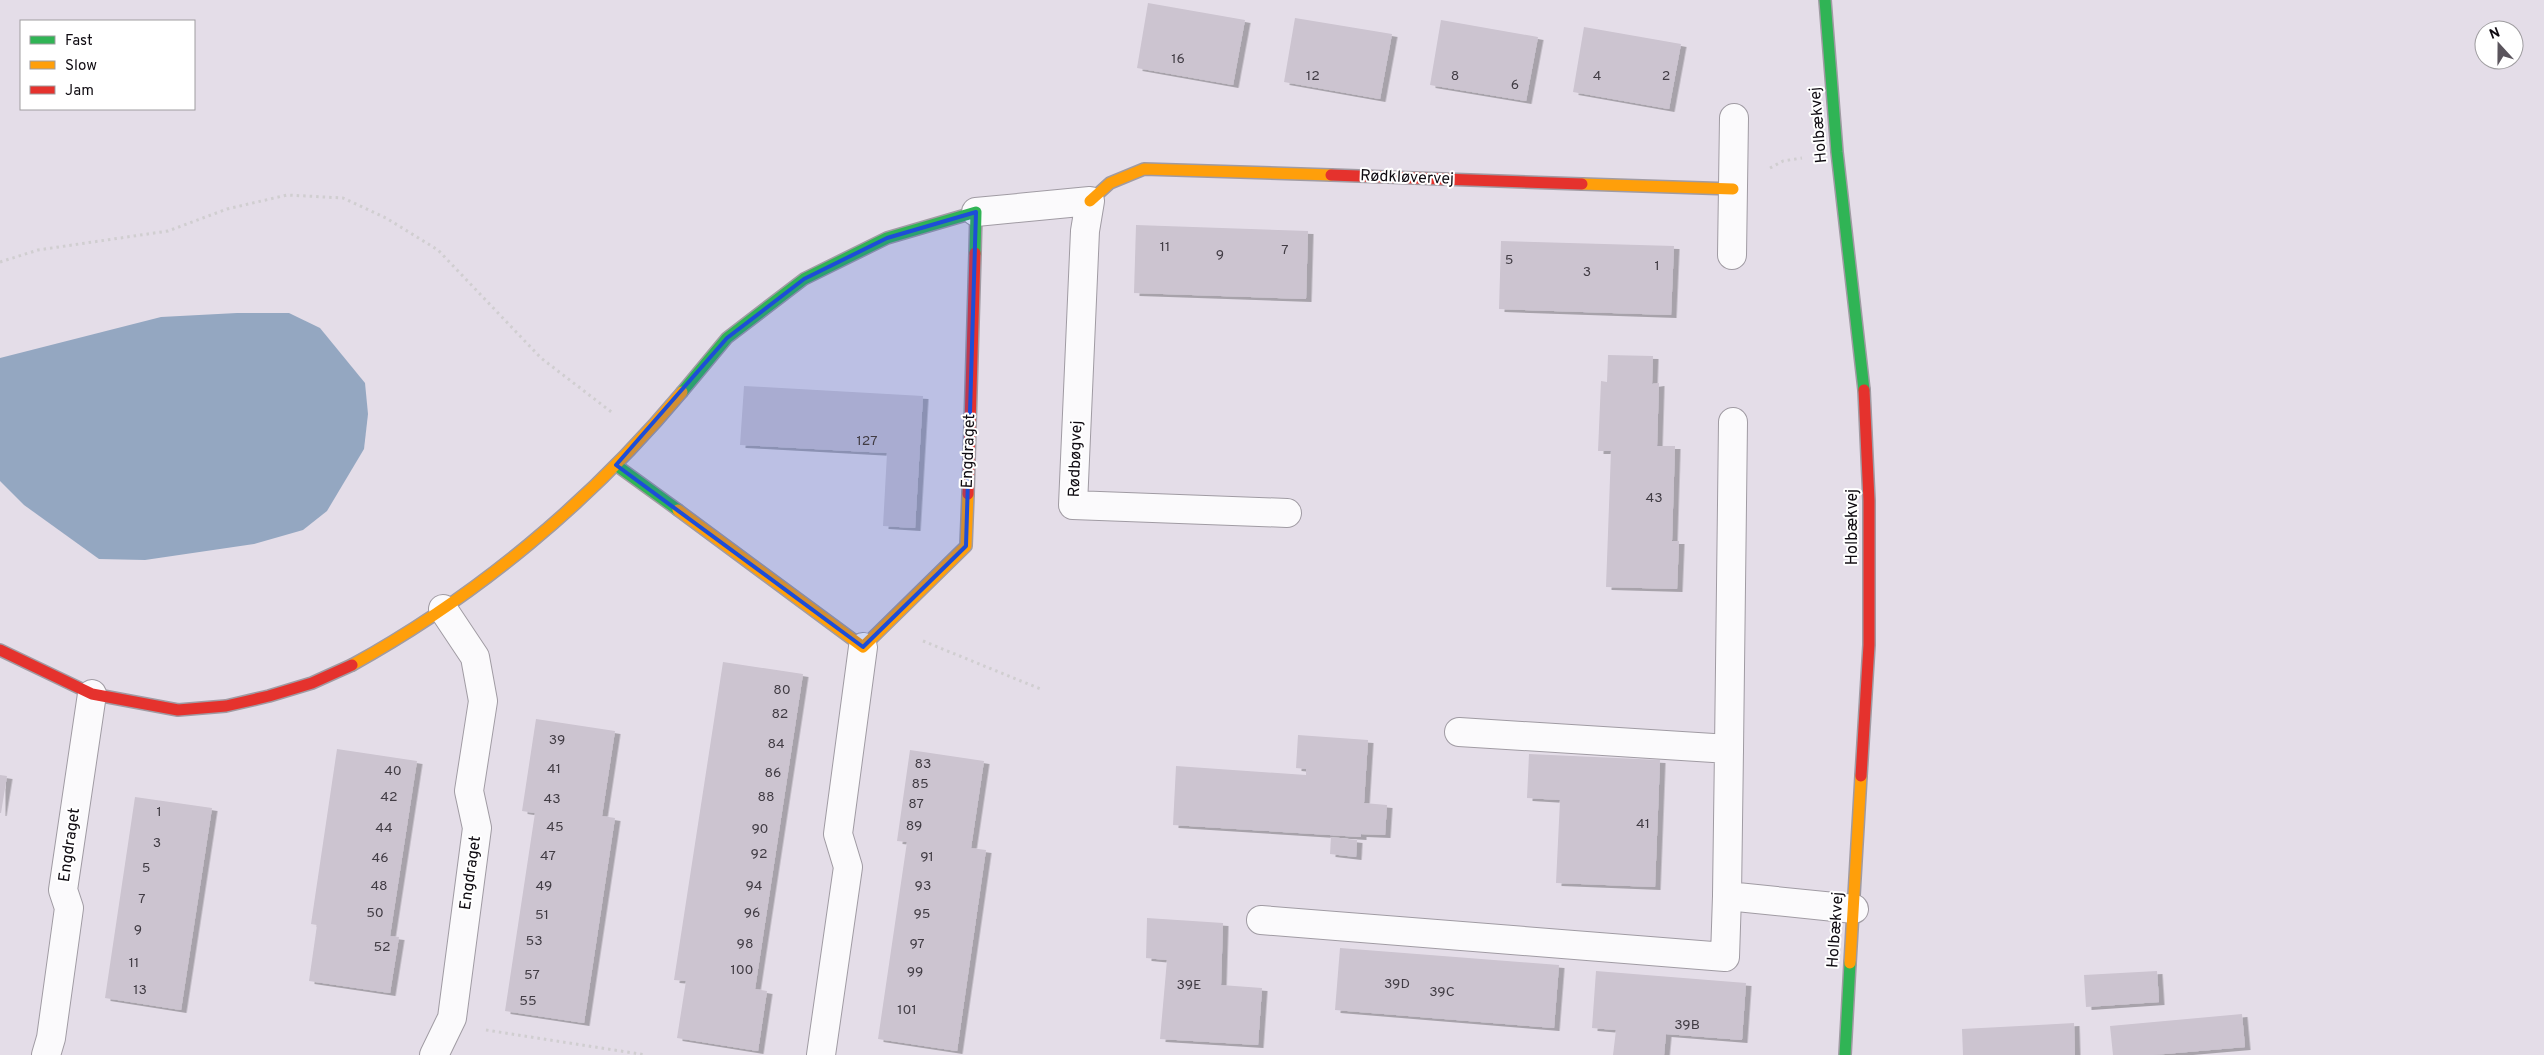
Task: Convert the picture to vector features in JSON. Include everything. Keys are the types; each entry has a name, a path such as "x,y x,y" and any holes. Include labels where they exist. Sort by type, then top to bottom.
{"street":[{"name":"Holbækvej","path":"1825,0 1837,152 1864,387 1870,501 1869,645 1844,1055"},
{"path":"1732,255 1734,118"},
{"name":"Rødkløvervej","path":"1090,201 1110,183 1144,169 1733,189"},
{"path":"0,650 92,694 178,710 226,706 312,683 353,664 443,609 532,542 644,437 727,338 804,279 887,238 976,212 1090,201"},
{"name":"Rødbøgvej","path":"1090,201 1085,231 1073,505 1287,513"},
{"name":"Engdraget","path":"863,647 966,546 976,212"},
{"path":"1261,920 1725,957 1733,422"},
{"path":"616,465 863,647 838,834 848,867 820,1055"},
{"name":"Engdraget","path":"434,1055 452,1018 477,828 469,790 482,700 475,657 443,609"},
{"name":"Engdraget","path":"46,1055 51,1038 69,908 64,890 92,694"},
{"path":"1459,732 1729,749"},
{"path":"1727,896 1854,909"}],"path":[{"path":"1733,189 1783,161 1837,152"},
{"path":"0,262 38,250 168,231 227,209 287,194 343,198 386,218 438,250 541,358 644,437"},
{"path":"890,621 907,634 1043,690"},
{"path":"448,1025 646,1055"}],"highlighted area":[{"path":"976,212 966,546 863,647 616,465 727,338 804,279 887,238"}],"water":[{"path":"237,313 289,313 320,328 365,383 368,414 364,449 327,511 303,530 254,544 145,560 99,559 24,505 0,481 0,358 161,317"}],"building":[{"path":"1148,3 1245,20 1233,85 1137,68"},
{"path":"1295,18 1392,34 1380,99 1284,82"},
{"path":"1441,20 1538,37 1526,101 1430,85"},
{"path":"1584,27 1681,44 1669,109 1573,92"},
{"path":"1136,225 1308,231 1306,299 1134,293"},
{"path":"1501,241 1674,246 1671,315 1499,309"},
{"path":"1608,355 1653,356 1652,384 1659,383 1657,446 1675,446 1672,541 1679,541 1677,589 1606,587 1611,451 1598,451 1601,381 1607,382"},
{"path":"744,386 923,396 915,528 883,526 887,453 740,445"},
{"path":"723,662 803,674 755,989 767,991 758,1051 677,1038 686,981 674,980"},
{"path":"536,719 615,731 602,816 615,818 584,1023 505,1011 535,813 522,811"},
{"path":"1298,735 1368,740 1364,803 1387,805 1385,835 1361,834 1361,837 1173,825 1176,766 1306,775 1306,769 1296,768"},
{"path":"337,749 417,761 390,936 399,937 390,993 309,981 317,925 311,924"},
{"path":"910,750 984,761 971,848 986,850 957,1051 878,1039 907,842 897,841"},
{"path":"1529,754 1660,760 1655,887 1556,883 1560,800 1527,798"},
{"path":"0,775 7,776 1,813 0,813"},
{"path":"135,797 212,808 181,1010 105,998"},
{"path":"1331,837 1357,840 1356,857 1330,854"},
{"path":"1147,918 1223,923 1221,985 1262,988 1258,1045 1160,1039 1167,960 1146,958"},
{"path":"1340,948 1559,965 1554,1028 1335,1010"},
{"path":"1596,971 1746,983 1742,1040 1666,1034 1664,1055 1613,1055 1616,1030 1592,1028"},
{"path":"2157,971 2159,1002 2086,1007 2084,975"},
{"path":"2242,1014 2245,1047 2153,1055 2113,1055 2110,1026"},
{"path":"2074,1023 2075,1055 1963,1055 1962,1029"}],"traffic: fast":[{"path":"1825,0 1837,152 1864,390"},
{"path":"682,392 727,338 804,279 887,238 976,212 975,253"},
{"path":"616,465 678,510"},
{"path":"1845,1055 1850,963"}],"traffic: slow":[{"path":"1090,201 1110,183 1144,169 1331,175"},
{"path":"1582,184 1733,189"},
{"path":"352,665 443,609 529,544 570,509 609,471 682,392"},
{"path":"678,510 863,647 966,546 968,494"},
{"path":"1850,963 1861,776"}],"traffic: jam":[{"path":"1331,175 1582,184"},
{"path":"968,494 975,253"},
{"path":"1861,776 1869,645 1869,501 1864,390"},
{"path":"0,650 92,694 178,710 226,706 269,696 312,683 352,665"}]}
